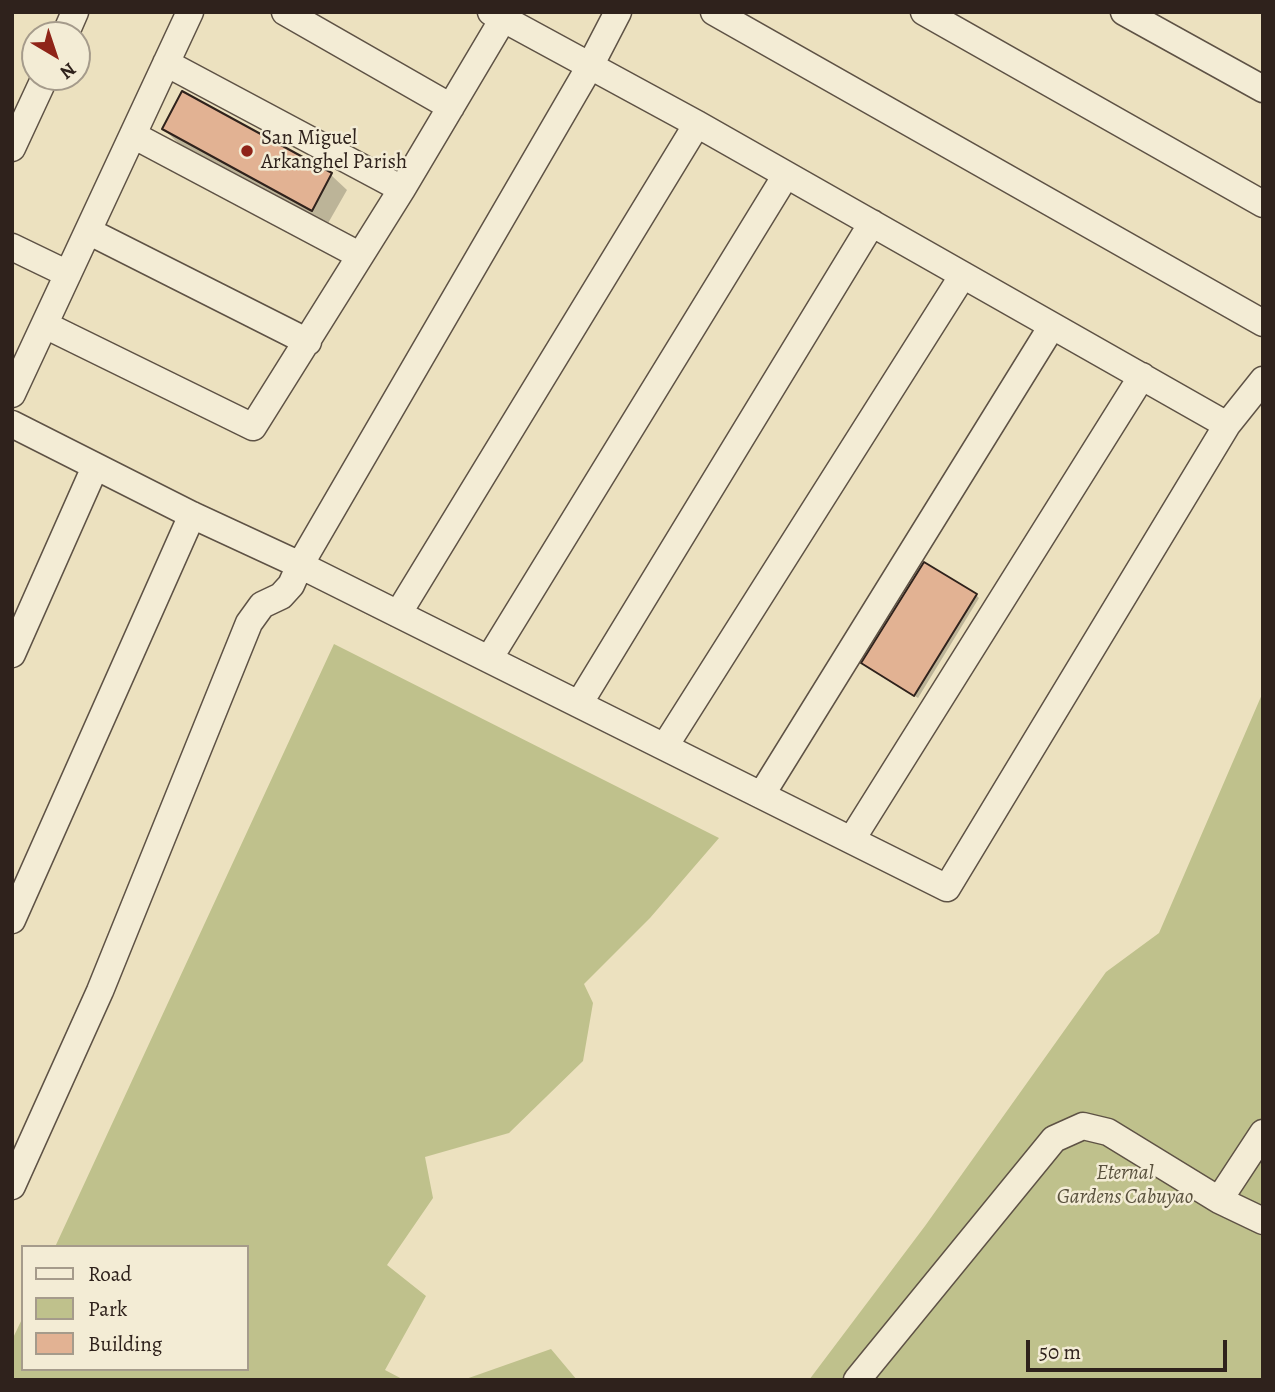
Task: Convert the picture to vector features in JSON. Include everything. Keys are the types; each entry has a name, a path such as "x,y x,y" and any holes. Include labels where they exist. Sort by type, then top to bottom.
{"street":[{"path":"12,394 190,12"},
{"path":"285,12 451,107"},
{"path":"12,1186 100,991 249,623 262,605 281,596 291,585 300,565 590,66 618,12"},
{"path":"924,12 1263,204"},
{"path":"1124,12 1263,89"},
{"path":"45,325 253,427 451,107 497,16 696,124 1227,425"},
{"path":"731,16 1263,323"},
{"path":"166,63 402,189"},
{"path":"12,148 38,91"},
{"path":"398,614 696,124"},
{"path":"133,135 359,255"},
{"path":"489,659 786,175"},
{"path":"579,704 872,223"},
{"path":"88,231 308,342"},
{"path":"12,247 68,274"},
{"path":"665,746 963,275"},
{"path":"762,794 1052,326"},
{"path":"852,839 1142,376"},
{"path":"12,424 947,888 1227,425 1263,380"},
{"path":"12,654 95,467"},
{"path":"12,920 192,515"},
{"path":"857,1380 1055,1139 1083,1126 1108,1132 1219,1200 1263,1221"},
{"path":"1219,1200 1263,1133"}],"green space":[{"path":"334,644 719,838 650,918 584,984 593,1003 583,1061 509,1133 425,1157 433,1198 387,1265 426,1296 385,1370 404,1380 12,1380 12,1340 21,1321 21,1371 248,1371 248,1245 56,1245"},
{"name":"Eternal Gardens Cabuyao","path":"1263,692 1263,1380 809,1380 925,1226 1106,972 1159,933"},
{"path":"551,1349 577,1380 463,1380"}],"building":[{"name":"San Miguel Arkanghel Parish","path":"182,91 332,173 312,211 162,129"},
{"path":"924,562 977,594 914,696 861,663"}],"place":[{"name":"San Miguel Arkanghel Parish","path":"247,151"}]}
